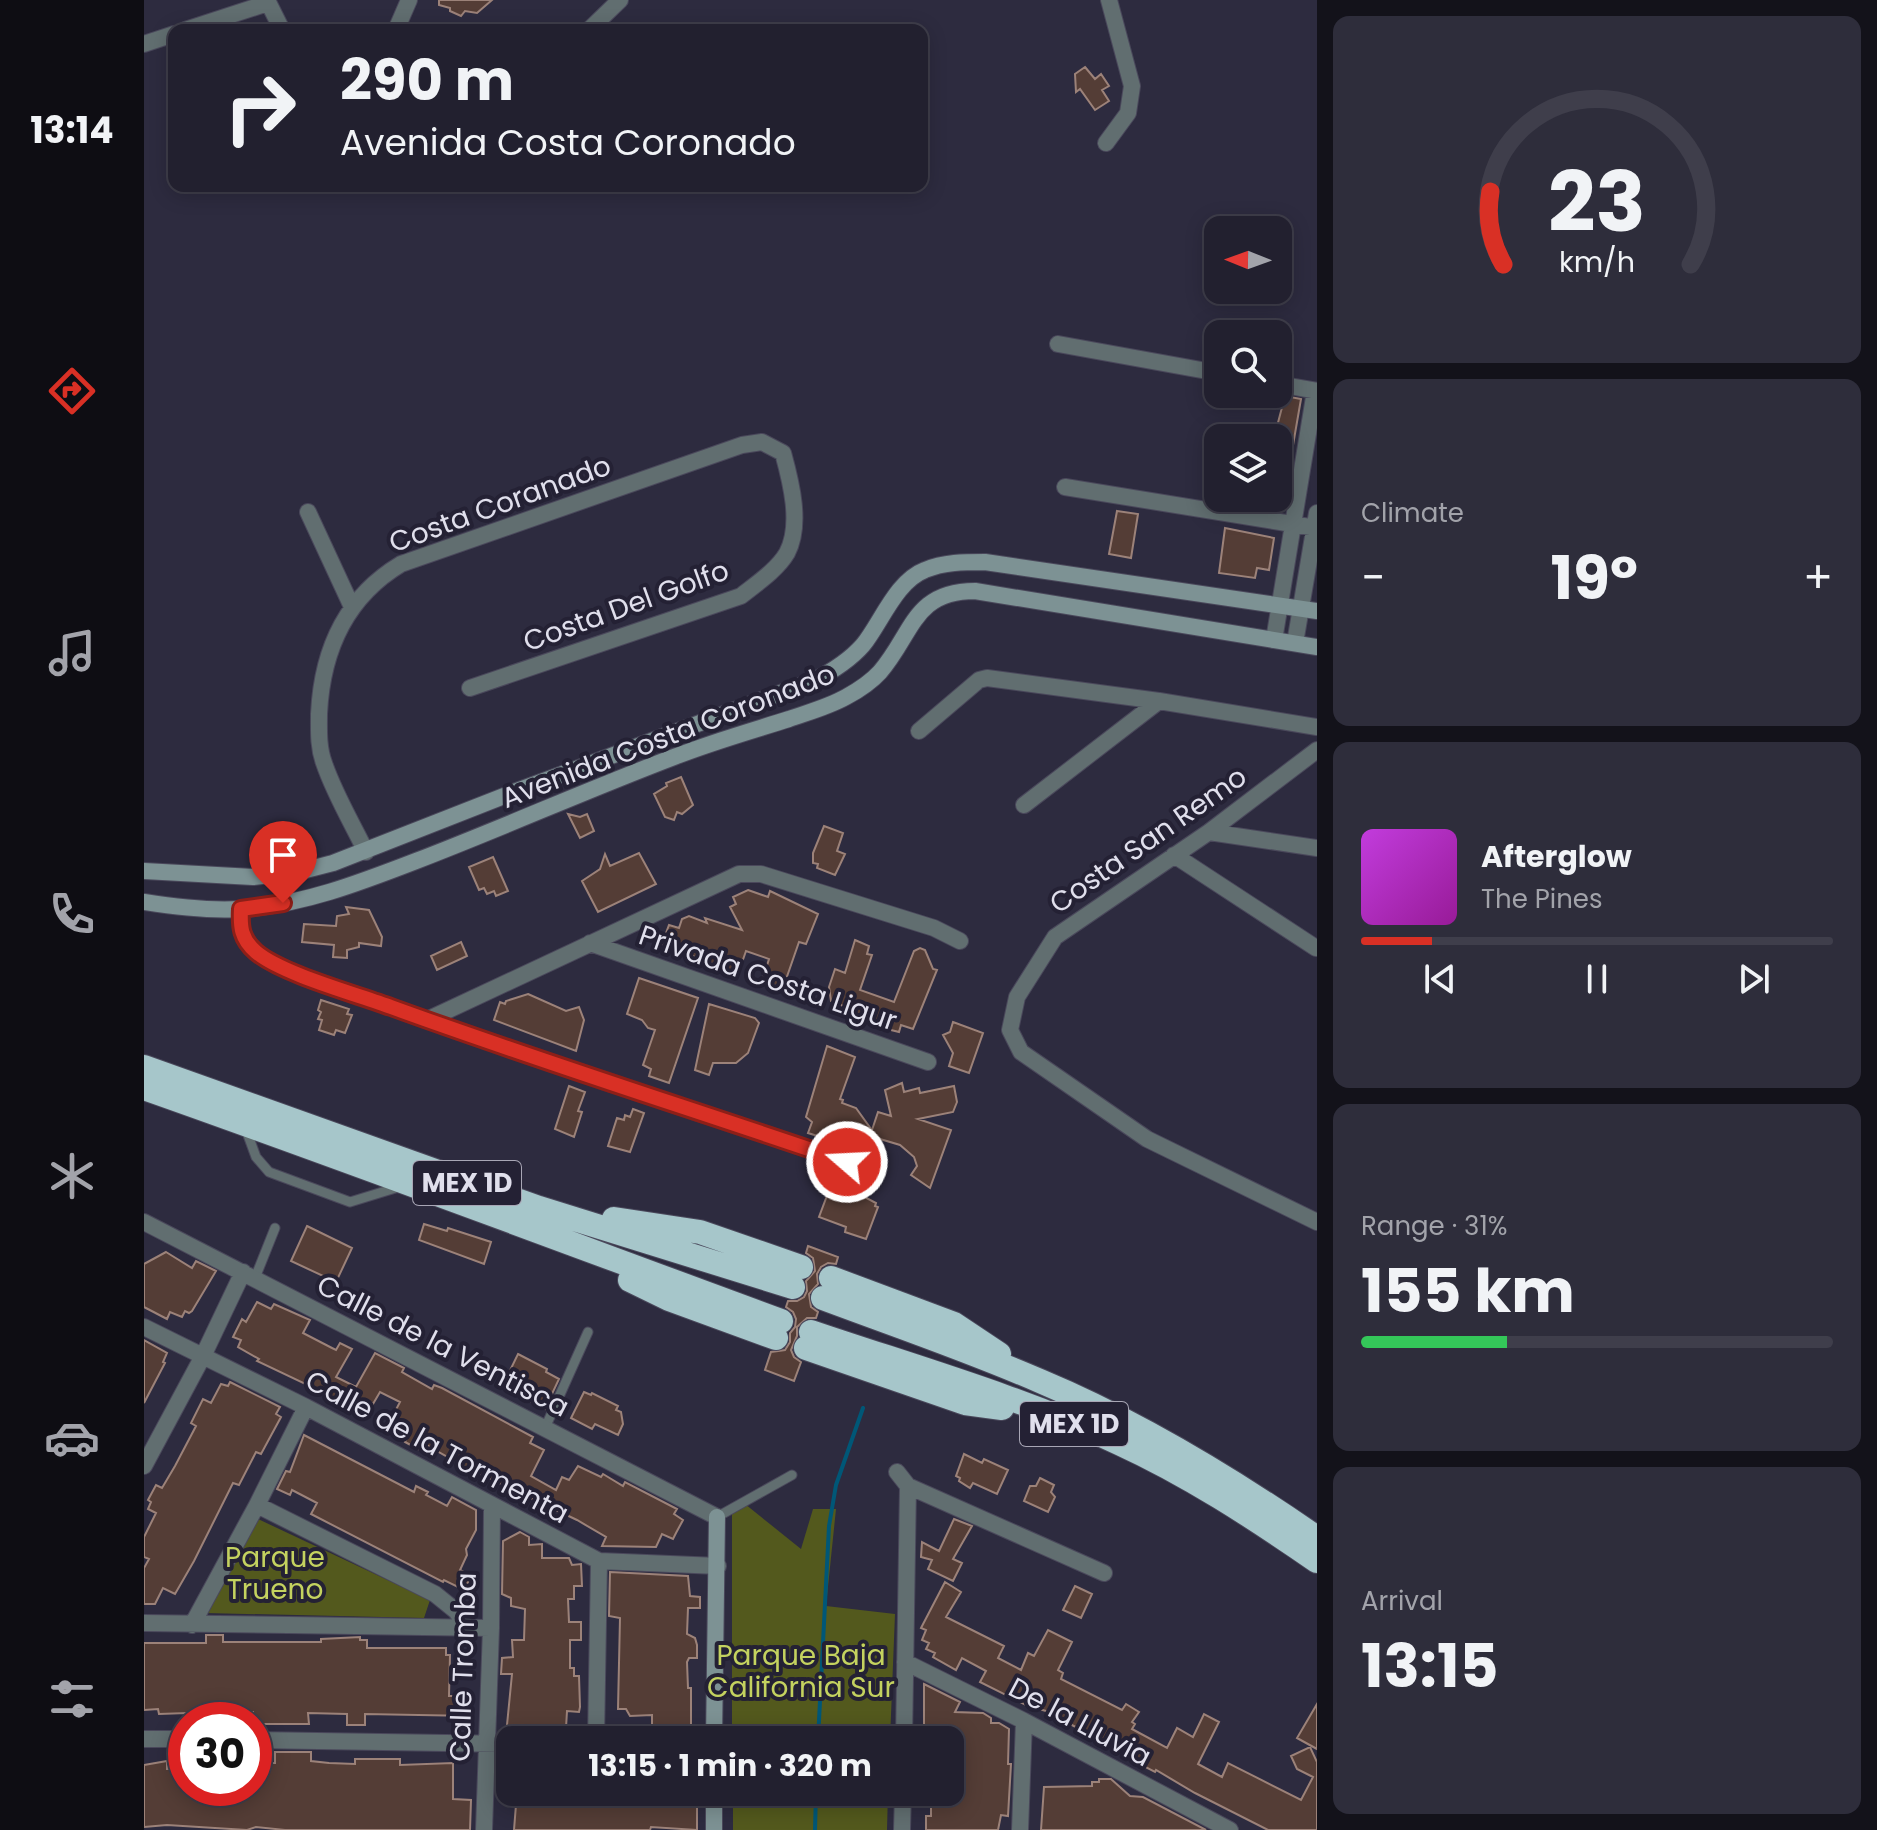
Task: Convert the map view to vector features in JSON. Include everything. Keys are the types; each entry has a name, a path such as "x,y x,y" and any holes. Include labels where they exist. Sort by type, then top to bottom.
{"highway":[{"name":"MEX 1D","path":"144,1067 533,1218 779,1329"},
{"name":"MEX 1D","path":"144,1088 411,1183 533,1218"},
{"path":"533,1218 700,1232 797,1277"},
{"name":"MEX 1D","path":"827,1288 954,1324 1041,1381 1169,1444 1317,1538"},
{"name":"MEX 1D","path":"808,1340 965,1403 1050,1414 1162,1464 1251,1516 1317,1561"}],"street":[{"path":"399,24 409,0"},
{"path":"595,24 620,0"},
{"path":"1106,143 1128,113 1132,86 1109,0"},
{"path":"202,24 268,1 279,24"},
{"path":"144,44 168,36"},
{"path":"1058,344 1204,370"},
{"path":"1274,640 1316,391 1292,387"},
{"name":"Costa Coranado","path":"366,852 323,762 319,736 322,677 332,645 352,607 377,579 401,564 742,445 762,442 783,453 793,507 793,530 787,553"},
{"path":"1065,487 1294,524 1316,523 1309,610 1295,643"},
{"path":"308,512 352,607"},
{"name":"Costa Del Golfo","path":"470,688 741,596 764,578 787,553"},
{"name":"Avenida Costa Coronado","path":"144,871 253,877 298,872 366,852 514,792 813,681 836,669 862,646 897,594 921,571 951,562 985,562 1309,610"},
{"name":"Avenida Costa Coronado","path":"144,902 172,907 241,909 304,900 360,883 676,756 835,704 866,686 881,671 918,615 943,594 975,591 1317,647"},
{"path":"919,731 979,680 987,678 1159,701 1317,727"},
{"path":"1024,805 1159,701"},
{"name":"Costa San Remo","path":"1317,750 1209,832 1055,937 1017,997 1010,1030 1021,1052 1147,1139 1317,1222"},
{"path":"514,792 525,817"},
{"path":"1209,832 1317,848"},
{"path":"1174,855 1316,948"},
{"path":"427,1020 739,874 750,873 934,928 960,941"},
{"path":"241,909 243,939 257,954 285,968 427,1020 877,1172"},
{"name":"Privada Costa Ligur","path":"590,943 928,1062"},
{"name":"Calle de la Ventisca","path":"144,1222 717,1517"},
{"path":"144,1466 249,1275"},
{"name":"Calle de la Tormenta","path":"144,1327 306,1407 599,1561 718,1566"},
{"path":"192,1625 306,1407"},
{"path":"897,1472 908,1486 1104,1573"},
{"path":"904,1726 908,1486"},
{"path":"257,1505 435,1594 456,1611 467,1628"},
{"name":"Calle Tromba","path":"484,1830 492,1505"},
{"path":"714,1726 717,1517"},
{"path":"596,1726 599,1561"},
{"path":"144,1623 491,1628"},
{"name":"De la Lluvia","path":"905,1662 1230,1830"},
{"path":"1020,1830 1024,1721"},
{"path":"144,1739 168,1739"},
{"path":"272,1740 496,1743"},
{"path":"714,1806 714,1830"},
{"path":"902,1830 903,1806"}],"lane":[{"path":"244,1123 256,1157 269,1172 350,1202 411,1183"},
{"path":"249,1275 275,1228"},
{"path":"545,1428 588,1332"},
{"path":"717,1517 792,1475"}],"green space":[{"name":"Parque Baja California Sur","path":"745,1504 801,1549 813,1509 836,1509 826,1606 895,1614 891,1726 732,1726 732,1513"},
{"name":"Parque Trueno","path":"258,1519 430,1600 424,1618 206,1613"},
{"path":"733,1806 888,1806 887,1830 733,1830"}],"building":[{"path":"439,0 492,0 477,13 465,11 461,16 439,5"},
{"path":"1085,67 1095,79 1101,74 1109,86 1102,90 1109,101 1095,110 1080,89 1076,92 1075,74"},
{"path":"1292,397 1301,399 1292,451 1292,424 1278,424 1282,408 1292,408"},
{"path":"1117,511 1138,514 1131,558 1109,554"},
{"path":"1225,528 1274,538 1269,570 1257,568 1255,578 1219,573"},
{"path":"681,777 693,805 682,814 677,812 674,820 665,817 654,794 667,786 666,783"},
{"path":"568,814 580,817 587,814 594,831 580,838"},
{"path":"824,826 843,833 837,851 845,854 835,875 817,868 818,864 813,863 813,853"},
{"path":"639,853 656,884 598,912 582,881 600,869 605,854 610,866"},
{"path":"493,857 508,891 496,896 494,891 487,894 484,888 479,890 469,867"},
{"path":"748,890 768,897 770,891 818,914 806,944 799,942 783,988 762,981 769,959 746,951 738,974 662,944 669,925 679,928 682,919 689,916 742,930 730,907 736,904 733,897"},
{"path":"346,907 369,910 382,937 381,946 359,943 359,947 347,950 347,958 333,957 334,945 302,942 304,924 336,926 337,916 349,914"},
{"path":"855,940 869,946 867,954 872,955 860,990 894,1002 914,951 920,948 925,950 933,969 937,970 913,1029 901,1025 899,1032 887,1029 854,1016 856,1011 831,1001 829,987 835,969 845,973"},
{"path":"461,942 467,956 437,970 431,956"},
{"path":"639,978 698,998 669,1083 649,1076 651,1069 643,1065 655,1030 627,1014"},
{"path":"528,994 566,1011 579,1007 584,1020 576,1051 494,1020 500,1002 505,1004"},
{"path":"321,1000 349,1009 347,1014 352,1015 345,1033 336,1030 334,1035 319,1030"},
{"path":"709,1004 755,1018 759,1023 748,1053 736,1063 713,1063 709,1075 695,1070"},
{"path":"953,1022 983,1033 969,1073 949,1066 953,1053 943,1035 950,1032"},
{"path":"827,1046 855,1057 840,1099 842,1103 856,1108 871,1129 862,1147 808,1133 812,1122 806,1117"},
{"path":"902,1083 904,1092 919,1088 920,1093 954,1086 957,1102 953,1112 918,1119 951,1130 930,1188 911,1175 917,1166 914,1157 900,1145 870,1136 878,1112 891,1116 885,1090"},
{"path":"569,1086 585,1092 574,1137 555,1129"},
{"path":"633,1109 644,1113 630,1152 608,1146 617,1118 624,1120 625,1115 630,1117"},
{"path":"845,1180 858,1185 855,1192 878,1207 866,1239 845,1232 846,1227 819,1217 828,1193 834,1195 837,1188 843,1190"},
{"path":"424,1224 491,1242 484,1264 419,1240"},
{"path":"307,1226 352,1248 336,1282 291,1261"},
{"path":"808,1246 838,1257 836,1264 828,1263 821,1267 817,1274 818,1284 809,1294 811,1307 818,1312 816,1318 807,1318 797,1327 791,1350 801,1362 794,1381 765,1370 771,1352 785,1350 795,1327 793,1312 786,1307 788,1301 804,1297 806,1281 815,1271 813,1258 806,1253"},
{"path":"166,1252 192,1268 196,1261 216,1271 192,1311 185,1311 182,1317 170,1312 167,1319 144,1307 144,1264"},
{"path":"257,1302 271,1309 274,1304 310,1320 303,1333 336,1350 340,1343 352,1349 336,1377 356,1387 375,1353 404,1368 402,1372 432,1389 434,1385 442,1388 533,1437 530,1443 544,1450 531,1476 556,1490 562,1477 569,1480 578,1466 601,1477 603,1474 623,1486 625,1482 677,1509 674,1514 683,1520 673,1539 662,1534 656,1547 602,1546 606,1537 577,1520 467,1468 421,1442 418,1449 405,1442 408,1435 388,1425 400,1402 380,1392 373,1404 369,1402 368,1406 363,1403 360,1410 257,1361 259,1359 238,1347 241,1340 233,1337 242,1319 246,1322"},
{"path":"144,1340 167,1353 144,1403"},
{"path":"518,1354 559,1379 545,1409 502,1387"},
{"path":"230,1382 280,1407 276,1414 281,1417 261,1454 256,1452 239,1485 233,1483 175,1594 163,1588 155,1604 144,1604 144,1568 149,1559 144,1557 144,1537 156,1513 148,1509 151,1502 148,1500 156,1485 162,1488 175,1466 196,1426 191,1423 203,1399 211,1403 221,1384 228,1386"},
{"path":"584,1392 618,1406 616,1410 621,1412 623,1424 618,1435 595,1424 592,1429 571,1418"},
{"path":"304,1435 414,1492 416,1486 447,1506 452,1497 476,1510 476,1530 460,1570 471,1576 464,1590 311,1514 317,1503 292,1490 290,1495 277,1489 286,1471 290,1472"},
{"path":"964,1454 1008,1470 997,1494 973,1483 970,1488 959,1481 960,1478 956,1476"},
{"path":"1040,1478 1054,1485 1051,1492 1055,1497 1048,1512 1024,1501 1030,1486 1036,1486"},
{"path":"954,1519 972,1526 953,1559 962,1563 953,1581 928,1569 932,1560 921,1557 922,1542 939,1551"},
{"path":"520,1532 529,1537 529,1545 542,1544 542,1558 569,1558 572,1565 581,1564 582,1586 574,1586 574,1599 568,1599 569,1622 581,1622 581,1640 570,1640 570,1668 574,1668 574,1676 579,1676 580,1707 579,1712 567,1711 566,1726 507,1725 512,1674 501,1674 502,1658 513,1657 512,1640 524,1640 525,1609 511,1606 511,1598 502,1594 503,1541"},
{"path":"610,1572 688,1576 690,1596 700,1597 700,1608 688,1608 687,1634 695,1638 697,1645 697,1658 689,1658 687,1662 691,1726 652,1726 652,1715 630,1716 626,1709 618,1709 620,1618 609,1616"},
{"path":"945,1582 961,1592 946,1617 1004,1646 998,1658 1021,1670 1028,1653 1034,1656 1048,1630 1072,1642 1058,1670 1063,1673 1061,1679 1122,1710 1126,1704 1139,1712 1132,1722 1135,1724 1132,1729 1167,1748 1177,1728 1193,1737 1204,1714 1219,1722 1198,1764 1222,1777 1228,1763 1301,1800 1313,1777 1297,1769 1291,1756 1310,1747 1317,1762 1317,1830 1268,1830 1130,1759 1136,1748 1113,1736 1109,1745 1046,1711 1028,1706 980,1682 986,1671 962,1658 956,1670 933,1657 935,1653 926,1649 929,1643 922,1640 926,1630 921,1628"},
{"path":"1075,1586 1092,1594 1081,1618 1063,1610"},
{"path":"206,1635 223,1635 223,1642 321,1642 321,1639 360,1637 360,1640 367,1640 367,1648 446,1648 446,1655 450,1655 449,1696 472,1696 472,1716 365,1714 365,1725 347,1725 347,1714 308,1713 309,1724 272,1724 272,1702 168,1702 168,1714 159,1714 158,1709 144,1710 144,1643 206,1643"},
{"path":"924,1684 960,1702 955,1712 983,1713 991,1718 991,1723 999,1723 1009,1729 1008,1764 1011,1764 1008,1816 1001,1815 998,1830 926,1830 926,1816 931,1816 931,1806 964,1806 964,1726 924,1726"},
{"path":"1317,1704 1317,1749 1297,1738"},
{"path":"275,1752 311,1752 311,1761 329,1763 355,1764 355,1759 400,1759 400,1765 453,1763 453,1799 471,1800 470,1830 144,1827 144,1765 167,1761 168,1806 272,1806 272,1763 275,1763"},
{"path":"1099,1779 1111,1779 1130,1796 1143,1797 1206,1830 1041,1830 1044,1787 1092,1786 1092,1782 1099,1782"},
{"path":"516,1806 697,1806 697,1830 651,1827 650,1830 514,1830"}],"waterway":[{"path":"819,1726 829,1526 836,1485 863,1408"},
{"path":"815,1830 816,1806"}],"route":[{"path":"283,903 241,909 240,928 243,939 257,954 285,968 427,1020 847,1162"}]}
